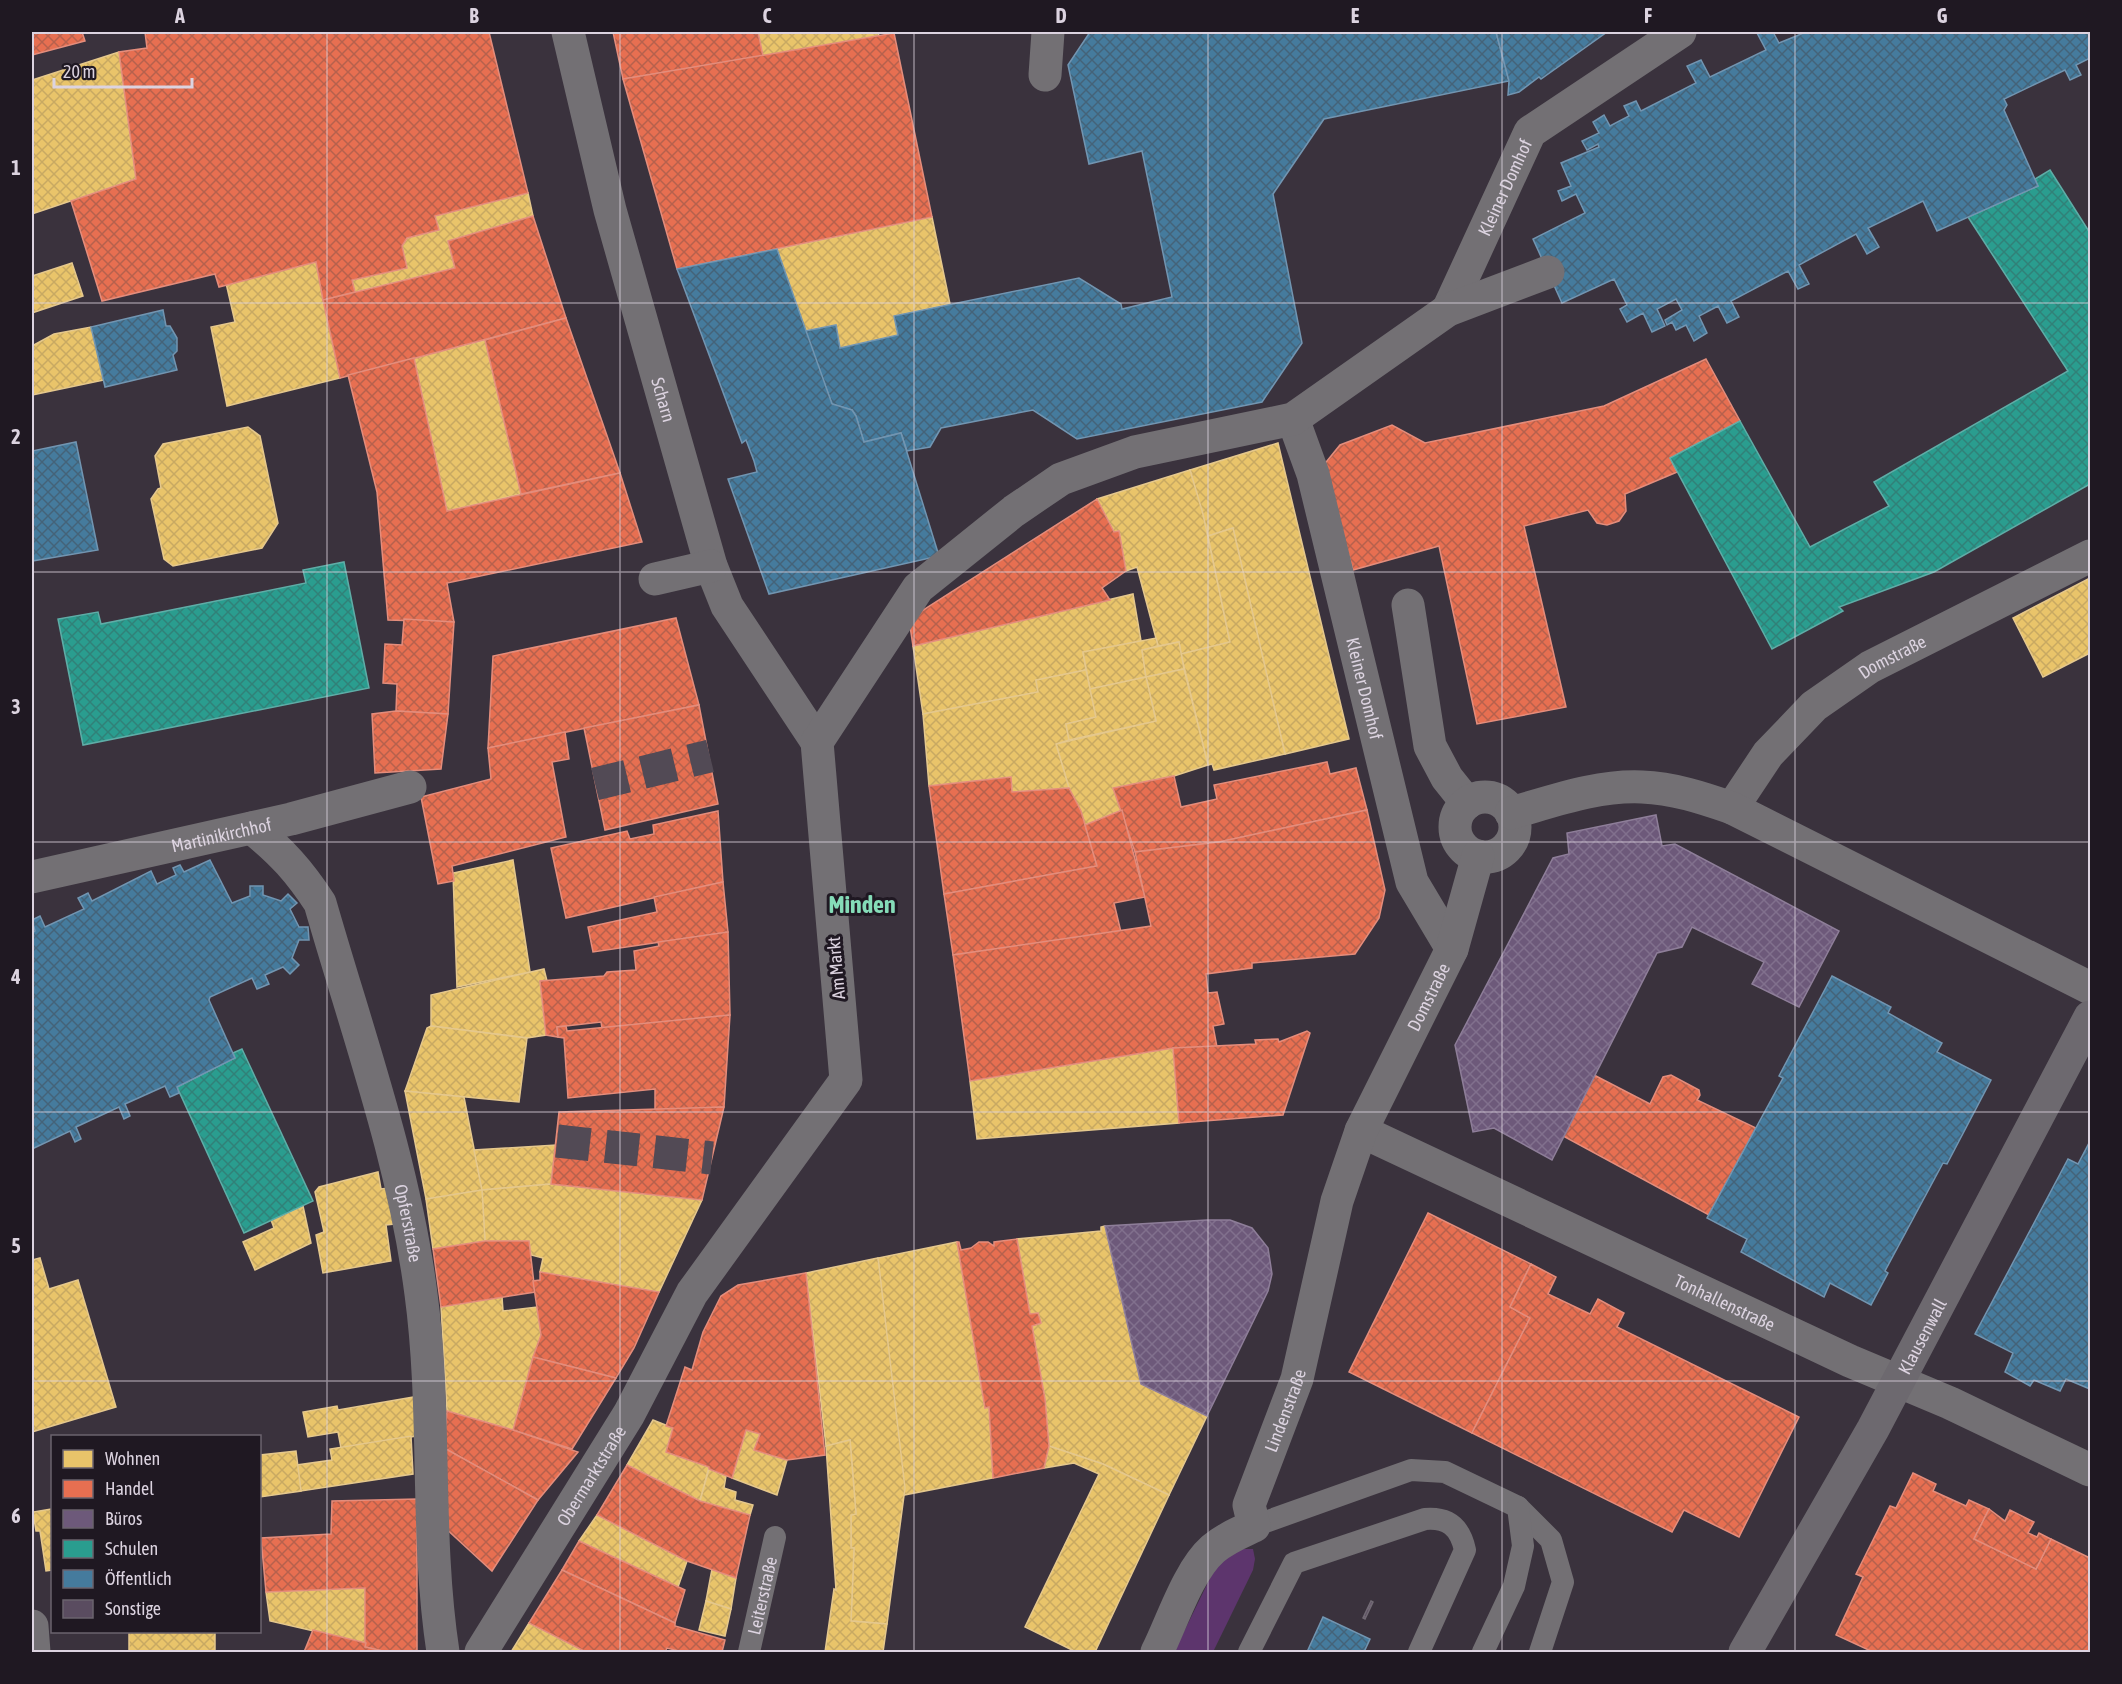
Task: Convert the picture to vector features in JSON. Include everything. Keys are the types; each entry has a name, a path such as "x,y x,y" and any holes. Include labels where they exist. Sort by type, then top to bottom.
{"main road":[{"name":"Klausenwall","path":"1745,1653 1899,1380 2088,1030"}],"street":[{"name":"Scharn","path":"568,32 610,210 711,566 727,606 817,742"},
{"path":"1045,75 1048,32"},
{"name":"Kleiner Domhof","path":"1448,310 1530,132 1680,32"},
{"path":"817,742 918,588 1014,511 1061,478 1135,452 1293,419 1448,310 1548,272"},
{"name":"Kleiner Domhof","path":"1293,419 1313,474 1412,882 1452,949"},
{"name":"Domstraße","path":"1732,808 1768,754 1814,706 1870,667 2091,556"},
{"path":"655,579 711,566"},
{"path":"1408,605 1430,746 1447,778 1467,803"},
{"name":"Am Markt","path":"692,1293 846,1080 817,742"},
{"name":"Martinikirchhof","path":"32,877 252,828 410,787"},
{"path":"1511,813 1584,792 1642,787 1692,794 1732,808 2091,988"},
{"path":"1479,798 1491,798 1503,803 1511,813 1514,835 1509,846 1490,857 1468,852 1460,844 1455,833 1455,822 1467,803 1479,798"},
{"name":"Opferstraße","path":"252,828 283,853 320,903 405,1198 422,1305 428,1379 430,1515 443,1653"},
{"name":"Domstraße","path":"1361,1131 1452,949 1478,856"},
{"name":"Tonhallenstraße","path":"1361,1131 1850,1361 1899,1380 2091,1470"},
{"name":"Lindenstraße","path":"1254,1526 1249,1505 1297,1378 1337,1201 1361,1131"},
{"name":"Obermarktstraße","path":"481,1653 629,1414 692,1293"},
{"path":"1157,1653 1195,1573 1211,1550 1229,1537 1254,1526"},
{"path":"32,1626 34,1653"}],"lane":[{"path":"1254,1526 1411,1470 1445,1472 1518,1507 1551,1540 1563,1582 1540,1653"},
{"path":"1483,1653 1514,1586 1523,1546 1518,1507"},
{"path":"1249,1653 1294,1563 1413,1523 1439,1518 1457,1529 1465,1550 1419,1653"},
{"name":"Leiterstraße","path":"749,1653 775,1537"}],"shaded area":[{"path":"1238,1549 1253,1549 1255,1559 1253,1570 1213,1652 1174,1652 1218,1562"}],"building: Wohnen":[{"path":"758,32 878,32 879,36 763,56"},
{"path":"119,52 136,179 32,214 32,80"},
{"path":"528,193 533,216 448,241 455,268 355,292 352,280 407,268 402,246 407,238 439,230 435,216"},
{"path":"932,217 950,304 894,316 898,335 840,348 836,325 805,331 777,249"},
{"path":"316,262 340,378 227,406 211,327 235,322 226,283"},
{"path":"72,263 83,296 32,313 32,276"},
{"path":"91,327 104,380 32,395 32,346 54,334"},
{"path":"485,340 521,494 447,511 414,358"},
{"path":"248,427 260,436 278,523 262,548 173,566 164,559 151,499 161,488 155,456 163,444"},
{"path":"1278,443 1349,739 1285,754 1233,528 1208,536 1190,470"},
{"path":"1190,470 1203,514 1230,642 1181,654 1179,642 1158,646 1137,567 1126,571 1119,531 1114,532 1097,499"},
{"path":"1233,528 1285,754 1214,770 1212,764 1208,765 1181,654 1230,642 1208,536"},
{"path":"2090,578 2090,653 2043,677 2013,618"},
{"path":"1133,594 1141,641 1083,652 1086,670 1036,680 1038,692 923,714 913,646"},
{"path":"1156,638 1158,646 1142,650 1146,677 1090,689 1083,652"},
{"path":"1179,642 1184,669 1146,677 1142,650"},
{"path":"1184,669 1208,765 1174,776 1113,788 1122,810 1085,825 1069,788 1056,744 1156,721 1146,677"},
{"path":"1086,670 1096,717 1066,724 1069,740 1056,744 1069,788 1012,792 1011,777 929,786 923,714 1038,692 1036,680"},
{"path":"1146,677 1156,721 1069,740 1066,724 1096,717 1090,689"},
{"path":"513,860 530,972 457,987 453,873"},
{"path":"544,969 547,981 540,981 546,1035 527,1038 431,1026 431,995"},
{"path":"431,1026 527,1038 519,1102 405,1091 427,1028"},
{"path":"1173,1048 1179,1123 977,1139 970,1081"},
{"path":"405,1091 464,1097 482,1190 426,1199"},
{"path":"556,1145 551,1184 482,1190 474,1150"},
{"path":"378,1172 381,1189 388,1188 394,1224 386,1225 391,1261 323,1273 316,1235 324,1232 315,1192 319,1187"},
{"path":"551,1184 702,1200 659,1292 540,1272 543,1258 531,1255 529,1241 485,1241 482,1190"},
{"path":"482,1190 485,1241 433,1249 426,1199"},
{"path":"303,1206 311,1243 255,1270 243,1242 274,1228 271,1220"},
{"path":"1105,1226 1141,1384 1207,1416 1169,1495 1103,1464 1049,1446 1045,1399 1032,1326 1041,1323 1038,1313 1030,1314 1017,1239 1101,1231 1101,1227"},
{"path":"957,1242 985,1408 989,1407 993,1478 904,1495 878,1258"},
{"path":"40,1258 49,1289 78,1280 116,1407 32,1432 32,1260"},
{"path":"878,1258 905,1488 887,1624 851,1621 854,1548 851,1548 851,1515 856,1514 850,1440 826,1446 806,1273"},
{"path":"502,1297 503,1311 537,1307 541,1335 513,1430 447,1411 441,1307"},
{"path":"414,1397 416,1436 341,1448 338,1432 308,1437 303,1412 337,1406 338,1410"},
{"path":"653,1420 673,1428 666,1452 709,1467 700,1501 627,1465"},
{"path":"746,1430 760,1434 754,1450 787,1460 777,1495 732,1478"},
{"path":"411,1436 413,1474 301,1491 297,1465 332,1460 330,1449"},
{"path":"850,1440 856,1514 851,1515 851,1548 854,1548 851,1621 887,1624 883,1652 825,1652 834,1589 836,1590 826,1446"},
{"path":"1049,1446 1103,1464 1169,1495 1095,1652 1076,1652 1025,1627 1099,1474 1074,1463 1044,1468"},
{"path":"296,1451 301,1491 261,1497 261,1455"},
{"path":"709,1469 726,1476 724,1488 736,1492 735,1500 753,1505 750,1515 700,1501"},
{"path":"51,1509 51,1570 46,1571 40,1531 36,1531 33,1512"},
{"path":"597,1515 687,1561 678,1587 579,1541"},
{"path":"712,1569 736,1578 731,1609 706,1601"},
{"path":"365,1588 366,1643 270,1621 266,1592"},
{"path":"706,1601 731,1609 725,1636 699,1630"},
{"path":"529,1623 586,1652 511,1652"},
{"path":"129,1633 215,1633 215,1652 129,1652"}],"building: Handel":[{"path":"32,32 82,32 85,41 32,55"},
{"path":"145,32 489,32 528,193 435,216 439,230 407,238 402,246 407,268 352,280 355,292 323,300 316,262 219,287 215,274 102,301 71,201 136,179 119,52 147,48"},
{"path":"613,32 758,32 763,56 623,79"},
{"path":"894,33 932,217 677,269 623,79"},
{"path":"533,216 566,318 340,378 323,300 455,268 448,241"},
{"path":"566,318 620,473 521,494 485,340"},
{"path":"414,358 447,511 620,473 642,542 447,583 454,622 388,620 377,492 348,375"},
{"path":"1706,359 1740,421 1670,458 1677,472 1625,494 1626,511 1619,521 1607,525 1597,523 1588,510 1524,526 1566,707 1477,724 1439,546 1353,570 1323,466 1340,445 1392,425 1425,443 1604,406"},
{"path":"1097,499 1114,532 1119,531 1126,571 1102,588 1110,600 913,646 909,619"},
{"path":"676,618 699,705 488,748 493,656"},
{"path":"404,619 454,622 448,714 396,711 397,684 383,683 385,644 402,645"},
{"path":"699,705 718,804 605,830 584,728"},
{"path":"396,711 448,714 441,769 375,773 372,714"},
{"path":"565,732 569,759 552,762 566,837 452,866 454,881 438,884 421,797 491,779 488,748"},
{"path":"1327,762 1330,774 1356,768 1367,810 1219,842 1135,852 1113,788 1174,776 1181,807 1217,799 1214,785"},
{"path":"1011,777 1012,792 1069,788 1081,811 1097,866 944,894 929,786"},
{"path":"1122,810 1145,897 1114,903 1121,932 953,955 944,894 1097,866 1085,825"},
{"path":"1367,810 1385,890 1379,918 1355,954 1252,963 1252,968 1206,974 1208,993 1217,992 1224,1024 1213,1026 1217,1047 1173,1048 970,1081 953,955 1151,926 1135,852 1219,842"},
{"path":"718,811 723,882 566,918 551,848 627,831 630,839 654,834 653,825"},
{"path":"723,882 728,932 593,952 588,927 657,912 654,897"},
{"path":"728,932 730,1015 602,1028 601,1022 557,1027 558,1037 546,1035 540,981 604,976 607,972 636,970 634,951 659,946 658,942"},
{"path":"730,1015 724,1107 655,1110 655,1089 568,1098 564,1038 558,1037 557,1027 566,1026 567,1031"},
{"path":"1307,1031 1310,1033 1283,1115 1179,1123 1173,1048 1256,1044 1255,1040 1278,1039 1279,1042"},
{"path":"1594,1075 1650,1104 1663,1077 1671,1075 1699,1090 1700,1095 1697,1100 1756,1128 1709,1215 1563,1136"},
{"path":"724,1107 702,1200 551,1184 559,1112"},
{"path":"1428,1213 1531,1264 1510,1307 1530,1318 1472,1433 1349,1372"},
{"path":"1017,1239 1030,1314 1038,1313 1041,1323 1032,1326 1045,1399 1049,1446 1044,1468 993,1478 989,1407 985,1408 957,1242 961,1250 971,1248 979,1242 988,1242 994,1246 994,1242"},
{"path":"485,1241 529,1241 535,1292 441,1307 433,1249"},
{"path":"1531,1264 1556,1277 1548,1294 1590,1314 1598,1299 1624,1313 1617,1327 1799,1417 1739,1537 1684,1510 1672,1532 1472,1433 1530,1318 1510,1307"},
{"path":"540,1272 659,1292 634,1348 616,1378 533,1357 541,1335 533,1281 540,1280"},
{"path":"806,1273 825,1455 787,1460 754,1450 760,1434 746,1430 732,1478 709,1469 709,1467 666,1452 673,1428 666,1426 685,1367 692,1370 703,1332 721,1296 738,1285"},
{"path":"533,1357 616,1378 572,1449 513,1430"},
{"path":"447,1411 578,1452 538,1500 444,1448"},
{"path":"444,1448 538,1500 492,1571 443,1526"},
{"path":"627,1465 700,1501 750,1515 736,1578 687,1561 597,1515"},
{"path":"1913,1473 1936,1484 1933,1491 1966,1506 1969,1500 1989,1509 1974,1539 2036,1569 2051,1539 2090,1558 2090,1652 1873,1652 1836,1635 1863,1577 1856,1574 1890,1506 1896,1508"},
{"path":"417,1499 417,1652 387,1652 365,1647 365,1588 266,1592 261,1538 331,1534 332,1501"},
{"path":"1989,1509 2005,1521 2010,1510 2034,1522 2028,1533 2037,1537 2039,1533 2051,1539 2036,1569 1974,1539"},
{"path":"579,1541 685,1590 675,1623 562,1570"},
{"path":"562,1570 675,1623 675,1626 725,1640 722,1652 683,1652 667,1648 665,1652 586,1652 529,1623"},
{"path":"313,1630 366,1643 365,1647 387,1652 304,1652"}],"building: Büros":[{"path":"1656,815 1662,846 1675,844 1839,931 1799,1007 1752,984 1764,962 1692,927 1682,947 1657,953 1552,1160 1494,1128 1473,1132 1455,1045 1553,858 1569,854 1567,833"},
{"path":"1230,1220 1252,1228 1268,1248 1272,1274 1268,1291 1207,1416 1141,1384 1105,1226"}],"building: Schulen":[{"path":"2050,170 2090,233 2090,484 1934,572 1839,607 1843,611 1772,649 1670,458 1740,421 1810,547 1889,506 1874,482 2068,371 1968,217 2038,186 2035,179"},
{"path":"344,562 369,688 83,745 58,619 98,612 101,624 306,583 303,570"},
{"path":"242,1049 313,1201 244,1233 177,1087 235,1058 233,1053"}],"building: Öffentlich":[{"path":"1090,32 1496,32 1509,81 1324,119 1273,194 1302,343 1262,402 1077,439 1033,410 941,428 930,447 907,451 901,433 864,442 852,410 832,404 805,331 836,325 840,348 898,335 894,316 1079,278 1121,304 1122,309 1172,297 1142,151 1089,164 1068,65"},
{"path":"1496,32 1607,32 1541,79 1539,77 1519,92 1508,95 1509,81"},
{"path":"1773,32 1779,43 1806,32 2090,32 2090,58 2076,65 2081,75 2070,80 2065,70 2004,99 2007,105 2004,110 2038,186 1937,231 1923,201 1868,228 1879,247 1867,254 1856,234 1799,265 1809,284 1798,289 1788,271 1731,301 1739,317 1727,323 1718,306 1699,316 1707,333 1694,341 1686,325 1676,330 1672,322 1667,325 1665,320 1682,310 1676,299 1657,309 1665,326 1652,332 1643,313 1627,322 1620,309 1627,305 1614,279 1562,303 1533,239 1585,213 1576,194 1562,201 1558,191 1571,186 1561,163 1599,147 1598,144 1587,150 1582,141 1599,133 1593,122 1604,115 1610,126 1629,116 1624,106 1636,101 1641,111 1696,83 1687,66 1701,60 1710,77 1766,50 1757,33"},
{"path":"777,249 832,404 852,410 864,442 901,433 939,556 769,594 728,479 757,472 754,461 746,440 742,443 677,269"},
{"path":"163,310 166,326 170,326 177,338 177,351 173,355 177,370 105,387 91,327"},
{"path":"76,442 98,550 32,561 32,451"},
{"path":"210,860 232,903 250,896 250,886 263,886 263,895 281,901 288,894 297,903 290,909 299,927 308,927 309,940 299,940 292,958 299,965 290,974 283,967 265,975 269,984 257,989 252,978 210,997 209,1000 235,1058 177,1087 179,1093 170,1097 165,1086 125,1104 130,1116 124,1119 119,1107 76,1127 81,1139 75,1142 70,1131 32,1149 32,933 35,931 32,920 40,916 45,927 84,909 78,898 88,893 92,901 151,871 157,884 176,875 173,868 180,865 184,872"},
{"path":"1832,976 1891,1007 1888,1013 1942,1043 1937,1052 1991,1080 1947,1164 1943,1163 1885,1271 1888,1273 1871,1305 1830,1283 1824,1297 1741,1252 1747,1239 1707,1218 1783,1078 1779,1076"},
{"path":"2090,1141 2090,1389 2066,1379 2060,1391 2034,1380 2030,1386 2005,1372 2013,1353 1975,1334 2068,1159 2078,1164"},
{"path":"1323,1617 1370,1639 1364,1652 1307,1652"}],"building: Sonstige":[{"path":"1371,1601 1373,1602 1365,1619 1363,1618"}],"tunnel":[{"path":"595,784 710,756"},
{"path":"557,1141 712,1158"}],"district":[{"name":"Minden","path":"862,904"}]}
